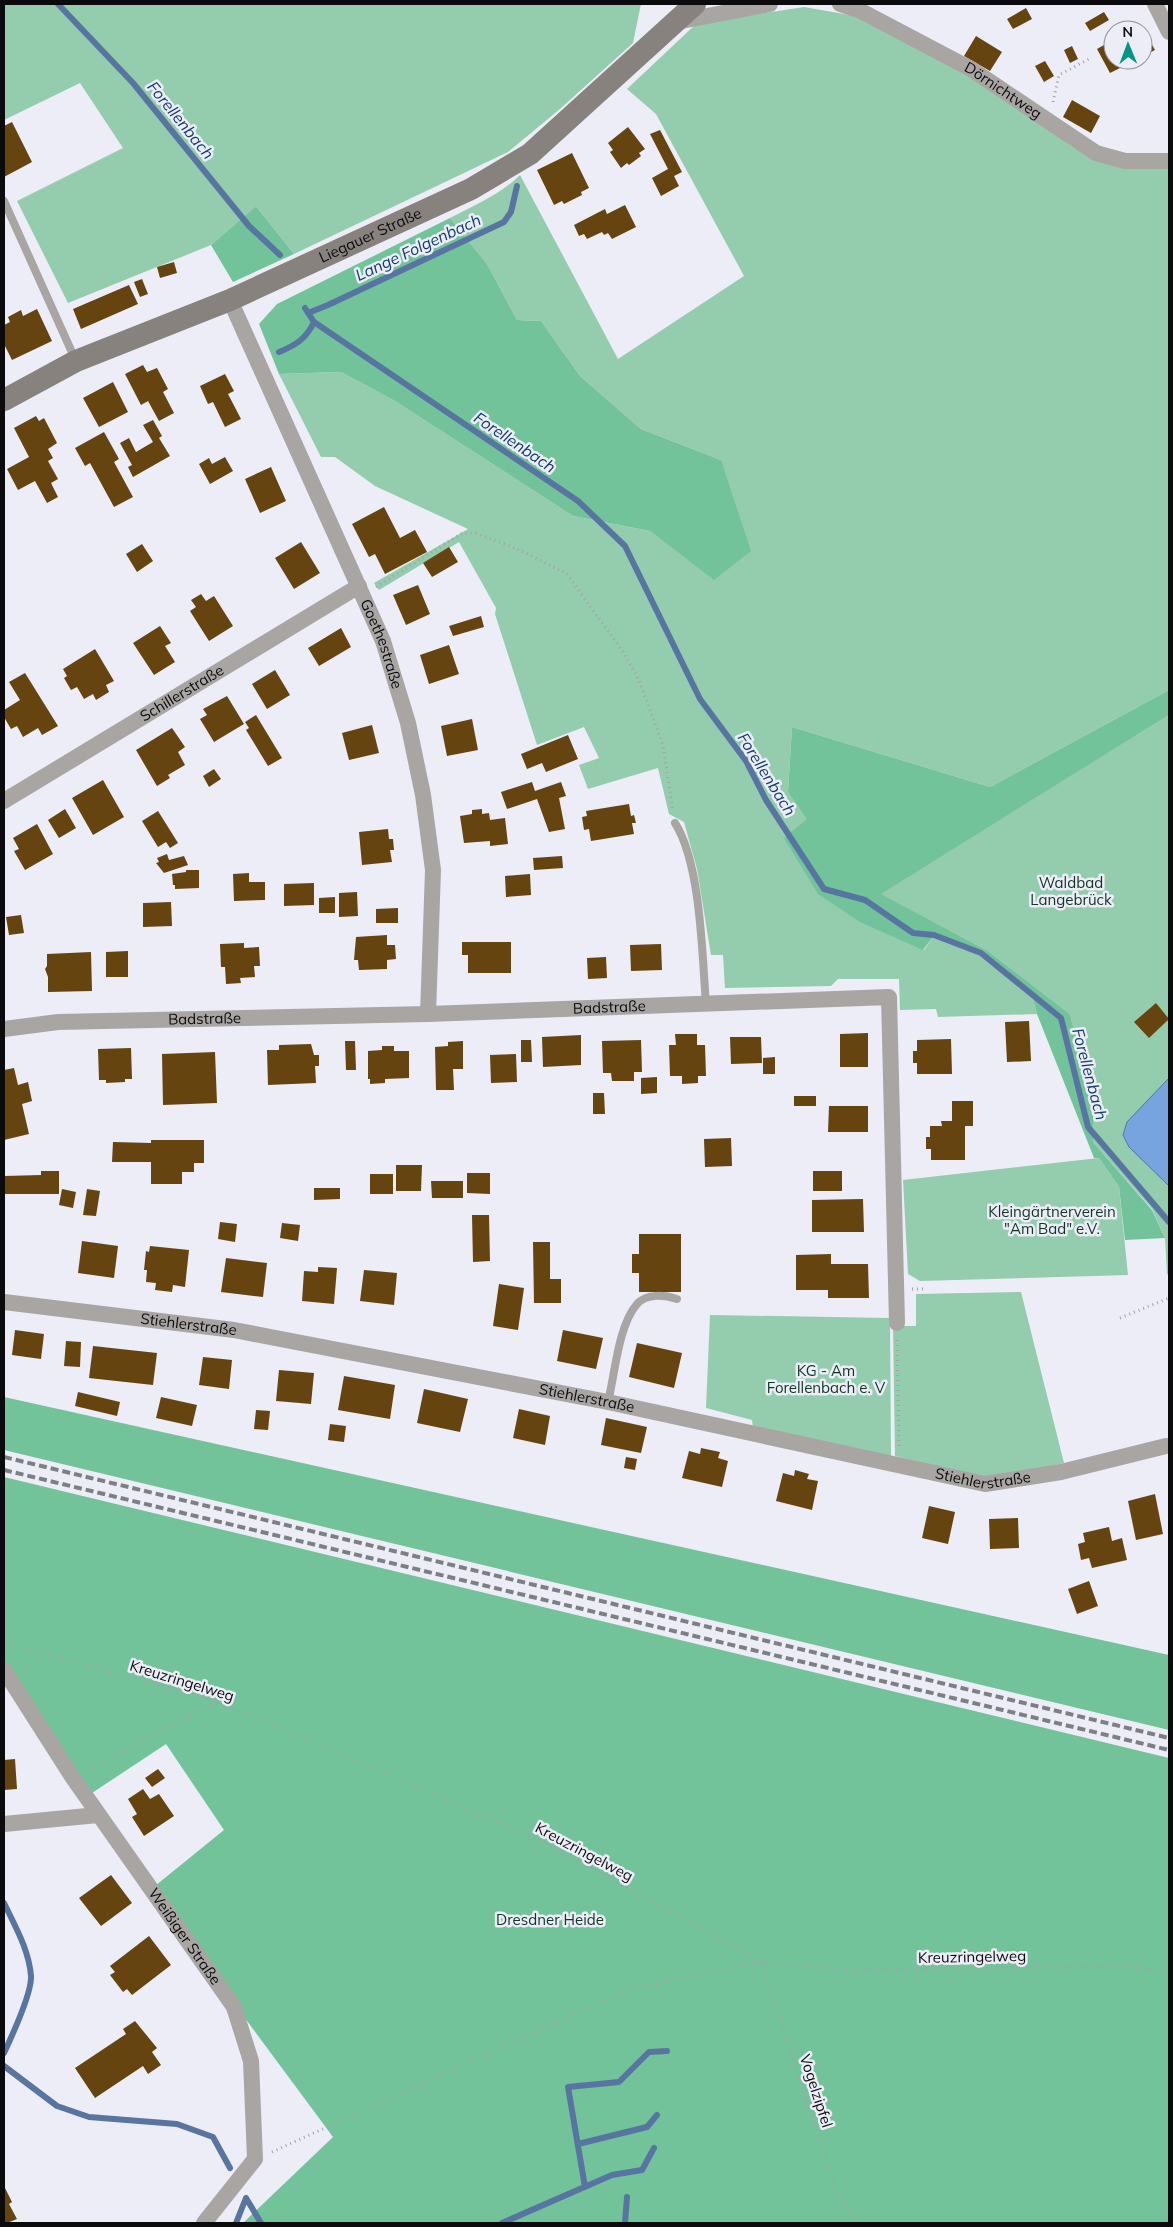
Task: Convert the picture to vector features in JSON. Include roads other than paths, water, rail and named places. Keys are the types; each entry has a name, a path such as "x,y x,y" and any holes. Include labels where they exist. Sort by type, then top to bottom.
{"main road":[{"name":"Liegauer Straße","path":"4,400 76,361 230,300 471,189 530,154 695,4"}],"street":[{"path":"674,22 770,4"},
{"name":"Dörnichtweg","path":"840,4 861,11 971,69 1096,153 1125,162 1169,161"},
{"path":"1155,4 1169,32"},
{"name":"Goethestraße","path":"230,300 383,641 408,723 423,794 433,870 428,1014"},
{"name":"Schillerstraße","path":"4,801 361,591"},
{"name":"Badstraße","path":"4,1028 58,1022 428,1014 889,997 897,1323"},
{"name":"Stiehlerstraße","path":"4,1302 234,1330 608,1402 899,1467 985,1484 1062,1472 1166,1446"},
{"name":"Weißiger Straße","path":"4,1670 98,1815 234,2008 251,2061 255,2159 204,2223"},
{"path":"4,1824 98,1815"}],"lane":[{"path":"4,201 76,361"},
{"path":"675,824 682,833 692,872 699,913 706,1004"},
{"path":"608,1402 628,1320 638,1303 645,1298 664,1295 677,1299"}],"water":[{"path":"1169,1078 1169,1186 1129,1147 1123,1135 1127,1122"}],"waterway":[{"name":"Forellenbach","path":"58,4 133,83 249,226 280,255"},
{"name":"Lange Folgenbach","path":"308,313 504,222 511,212 517,186"},
{"name":"Forellenbach","path":"305,308 314,322 578,501 625,546 700,699 746,761 766,800 824,889 865,900 913,933 934,935 981,953 1061,1018 1088,1127 1169,1222"},
{"path":"279,352 300,341 308,333 314,322"},
{"path":"4,1903 17,1929 30,1966 31,1976 25,2003 4,2053"},
{"path":"585,2187 568,2087 619,2082 649,2052 667,2051"},
{"path":"4,2066 57,2106 89,2117 177,2124 213,2137 230,2168"},
{"path":"578,2144 647,2127 657,2115"},
{"path":"502,2223 612,2175 642,2170 654,2148"},
{"path":"625,2223 627,2197"},
{"path":"246,2198 261,2223"},
{"path":"236,2223 246,2198"}],"railway":[{"path":"4,1457 1169,1738"},
{"path":"4,1470 1169,1750"}],"park label":[{"name":"Waldbad Langebrück","path":"1071,892"},
{"name":"Kleingärtnerverein \"Am Bad\" e.V.","path":"1052,1220"},
{"name":"KG - Am Forellenbach e. V","path":"826,1380"},
{"name":"Dresdner Heide","path":"550,1920"}]}
